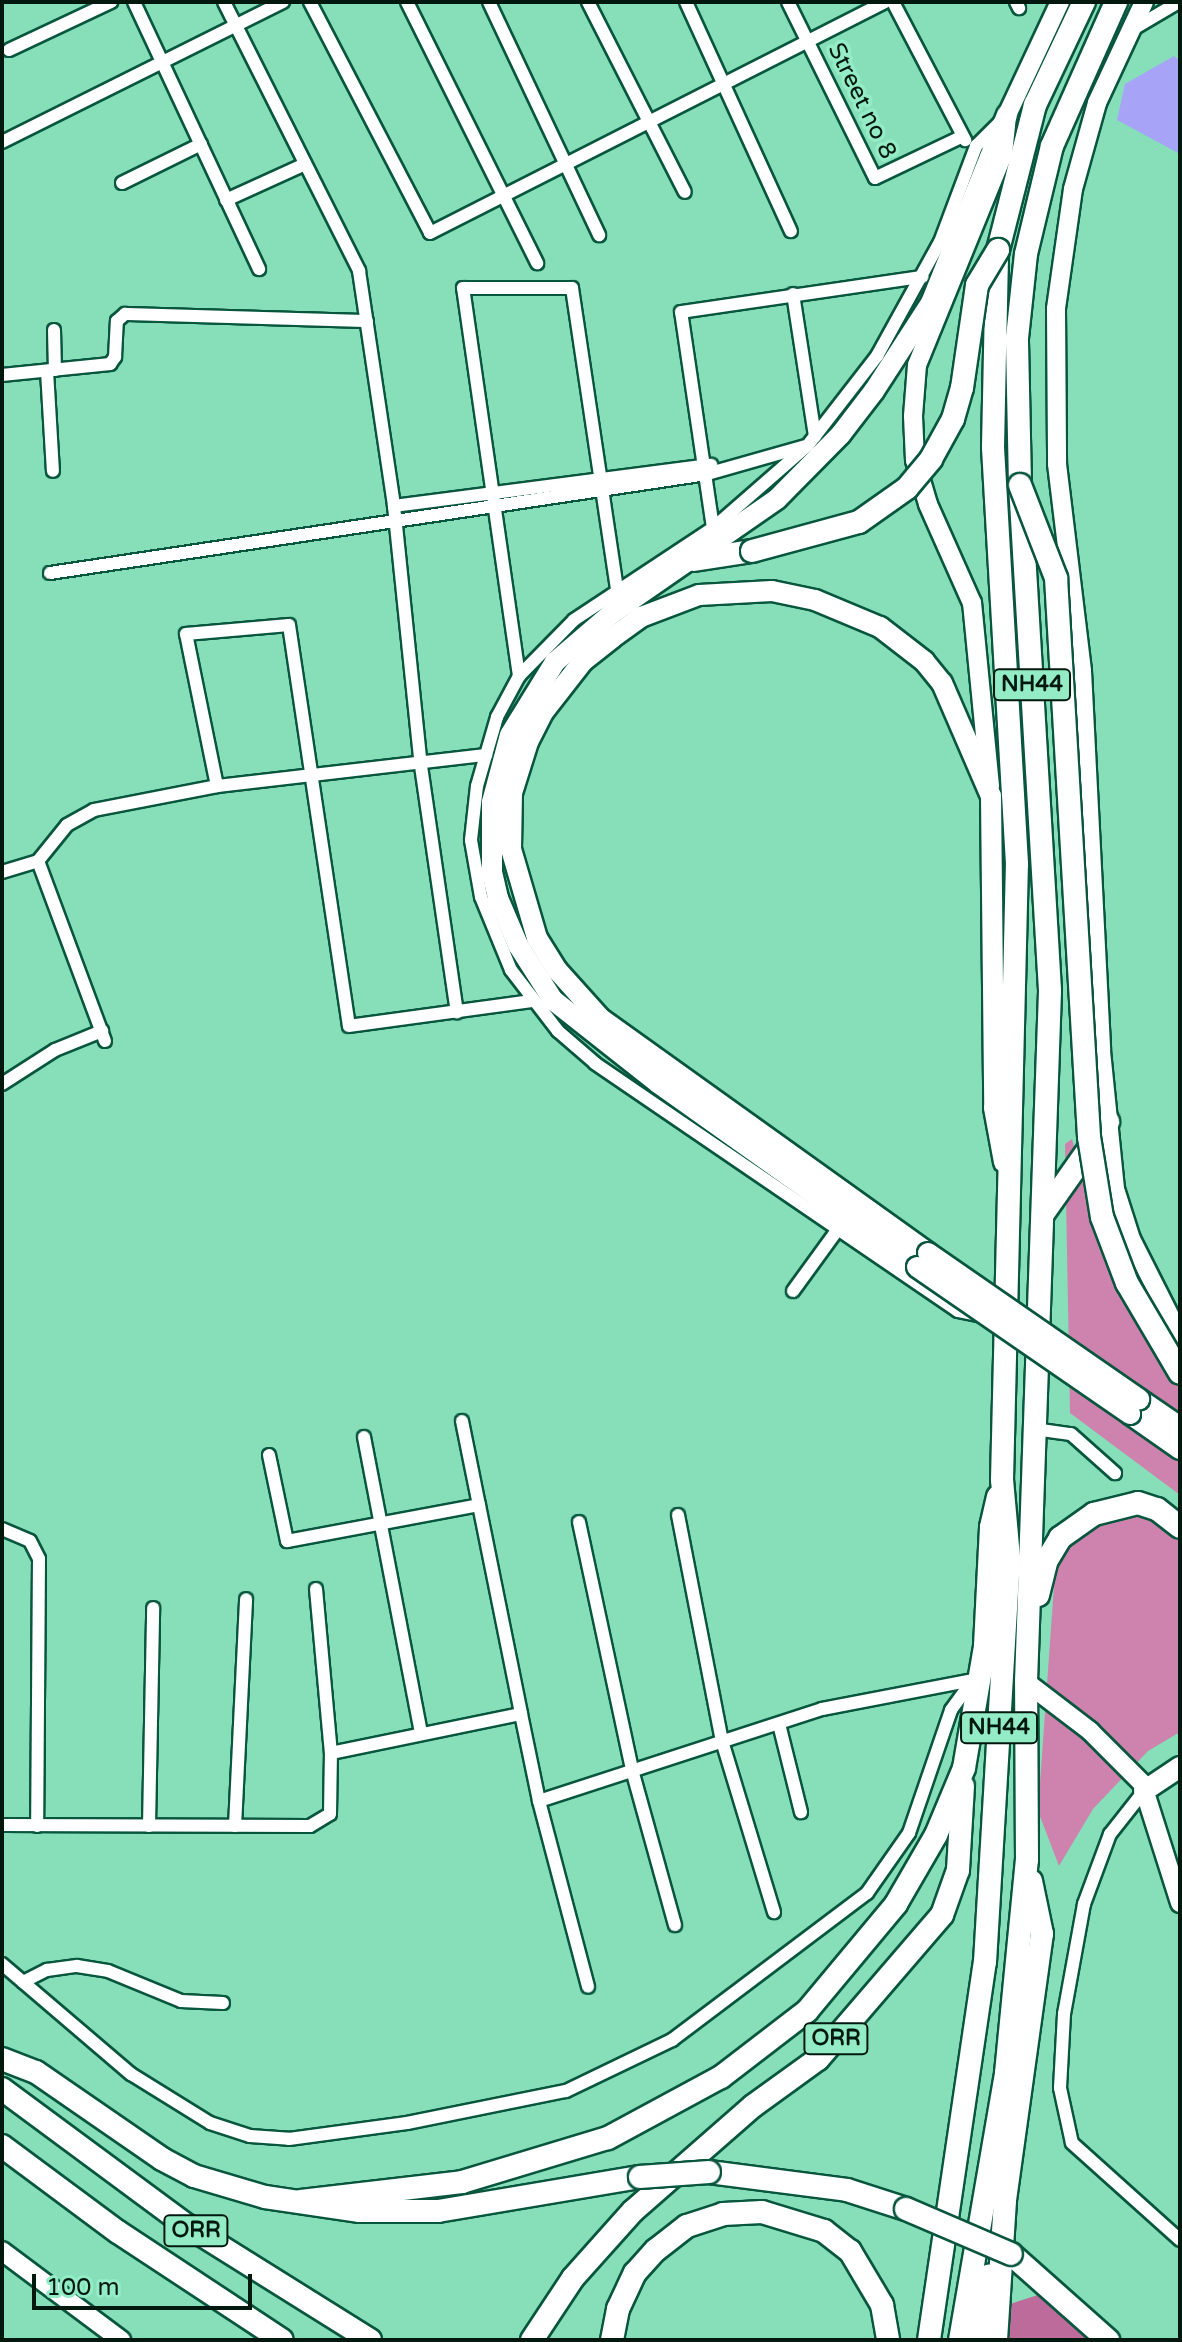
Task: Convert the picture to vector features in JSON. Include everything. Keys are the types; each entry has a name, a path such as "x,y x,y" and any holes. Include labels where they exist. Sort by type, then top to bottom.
{"highway":[{"name":"NH44","path":"929,2340 946,2251 985,1962 1009,1558 1002,1480 1017,864 993,447 998,250 1035,105 1084,2"},
{"name":"NH44","path":"960,2340 1006,2073 1027,1860 1026,1682 1050,990 1020,485 1017,338 1026,254 1052,146 1116,2"},
{"path":"694,560 752,551 859,522 907,488 931,459 953,419 962,388 977,285 998,250"},
{"path":"1020,485 1056,578 1089,1137 1102,1217 1127,1283 1180,1373"},
{"path":"1043,1214 1108,1122"},
{"path":"1006,1388 1036,1388"},
{"name":"ORR","path":"532,2340 573,2278 633,2211 753,2106 818,2059 942,1915 958,1870 964,1768 974,1676 991,1527 1002,1480"},
{"path":"1028,1633 1047,1560 1075,1524 1121,1504 1138,1503 1157,1509 1180,1527"},
{"name":"ORR","path":"389,2202 608,2138 688,2098 752,2057 826,1991 896,1904 936,1835 964,1768"},
{"path":"975,2340 1005,2200 1042,1934 1027,1860"},
{"path":"2,2059 36,2072 194,2176 265,2197 301,2201 389,2202 438,2211 640,2177 709,2172 847,2190 906,2209 1011,2254 1108,2340"},
{"name":"ORR","path":"2,2089 186,2225 370,2340"},
{"name":"ORR","path":"2,2146 107,2225 282,2340"},
{"path":"996,2340 1005,2200"},
{"path":"612,2340 618,2309 635,2273 656,2250 687,2226 723,2214 762,2212 824,2231 850,2251 882,2305 888,2340"},
{"path":"946,2251 976,2257"}],"main road":[{"path":"1060,2 1007,115 931,303 874,391 841,434 777,499 579,638 522,710 499,764 492,802 492,871 498,898 534,974 573,1020 1134,1407 1180,1449"},
{"path":"1144,2 1126,33 1097,103 1073,189 1056,309 1057,464 1082,671 1108,1122 1115,1189 1131,1239 1180,1336"},
{"path":"1007,115 1003,154 917,365 913,416 915,460 928,504 972,603 991,796 994,1108 1008,1186"},
{"path":"923,1260 578,997 543,949 525,910 511,849 512,793 533,731 583,661 641,617 668,604 737,589 815,600 849,612 905,644 942,683 991,796"},
{"path":"1134,1407 1180,1427"},
{"path":"1026,1682 1090,1731 1144,1791 1180,1903"},
{"path":"1144,1791 1180,1767"},
{"path":"2,2251 121,2340"}],"street":[{"path":"9,50 111,2"},
{"path":"134,2 259,269"},
{"path":"224,2 359,271 394,513 421,766 457,1012"},
{"path":"2,142 283,2"},
{"path":"310,2 430,233 885,2"},
{"path":"407,2 537,263"},
{"path":"489,2 599,235"},
{"path":"588,2 685,192"},
{"path":"686,2 726,83 791,231"},
{"name":"Street no 8","path":"788,2 875,178 961,137"},
{"path":"893,2 961,137 976,146"},
{"path":"1126,33 1179,2"},
{"path":"1007,115 976,146 922,277 877,356 812,440 713,528 617,588 574,620 519,676 497,717 486,755 471,840 481,897 531,1001 595,1063 958,1311 1007,1318"},
{"path":"122,183 201,144"},
{"path":"226,200 305,164"},
{"path":"713,528 681,312 922,277"},
{"path":"519,676 463,288 572,288 617,588"},
{"path":"793,294 812,440"},
{"path":"2,375 114,362 117,321 125,314 367,321"},
{"path":"53,471 51,370 54,330"},
{"path":"50,573 394,513 706,469 812,440"},
{"path":"217,786 186,634 289,625 349,1026 531,1001"},
{"path":"2,872 38,861 80,816 217,786 421,766 486,755"},
{"path":"2,1084 55,1050 103,1036 38,861"},
{"path":"793,1291 838,1229"},
{"path":"462,1421 539,1801 588,1987"},
{"path":"1034,1429 1071,1434 1115,1473"},
{"path":"364,1437 421,1734"},
{"path":"269,1455 287,1541 479,1505"},
{"path":"678,1515 722,1741 774,1912"},
{"path":"579,1522 632,1770 675,1925"},
{"path":"2,1529 30,1541 39,1559 37,1826"},
{"path":"2,1825 235,1826 323,1823 330,1814 331,1753 316,1589"},
{"path":"235,1826 246,1599"},
{"path":"149,1826 153,1608"},
{"path":"539,1801 822,1709 974,1676"},
{"path":"2,1964 131,2074 210,2123 250,2136 289,2139 407,2123 566,2091 672,2040 867,1893 909,1833 951,1710 974,1676"},
{"path":"331,1753 521,1714"},
{"path":"779,1724 801,1812"},
{"path":"1144,1791 1110,1834 1084,1904 1064,2014 1060,2088 1072,2143 1180,2240"},
{"path":"23,1982 47,1970 77,1966 108,1971 181,2001 223,2003"}],"shaded area":[{"path":"1174,56 1180,61 1180,154 1117,120 1125,84"},
{"path":"1072,1139 1101,1251 1134,1321 1180,1388 1180,1495 1070,1413 1065,1144"},
{"path":"1137,1512 1180,1542 1180,1732 1148,1751 1093,1809 1059,1866 1038,1811 1055,1572 1065,1549 1085,1532 1114,1516"},
{"path":"1038,2295 1091,2340 1002,2340 1004,2306"}]}
